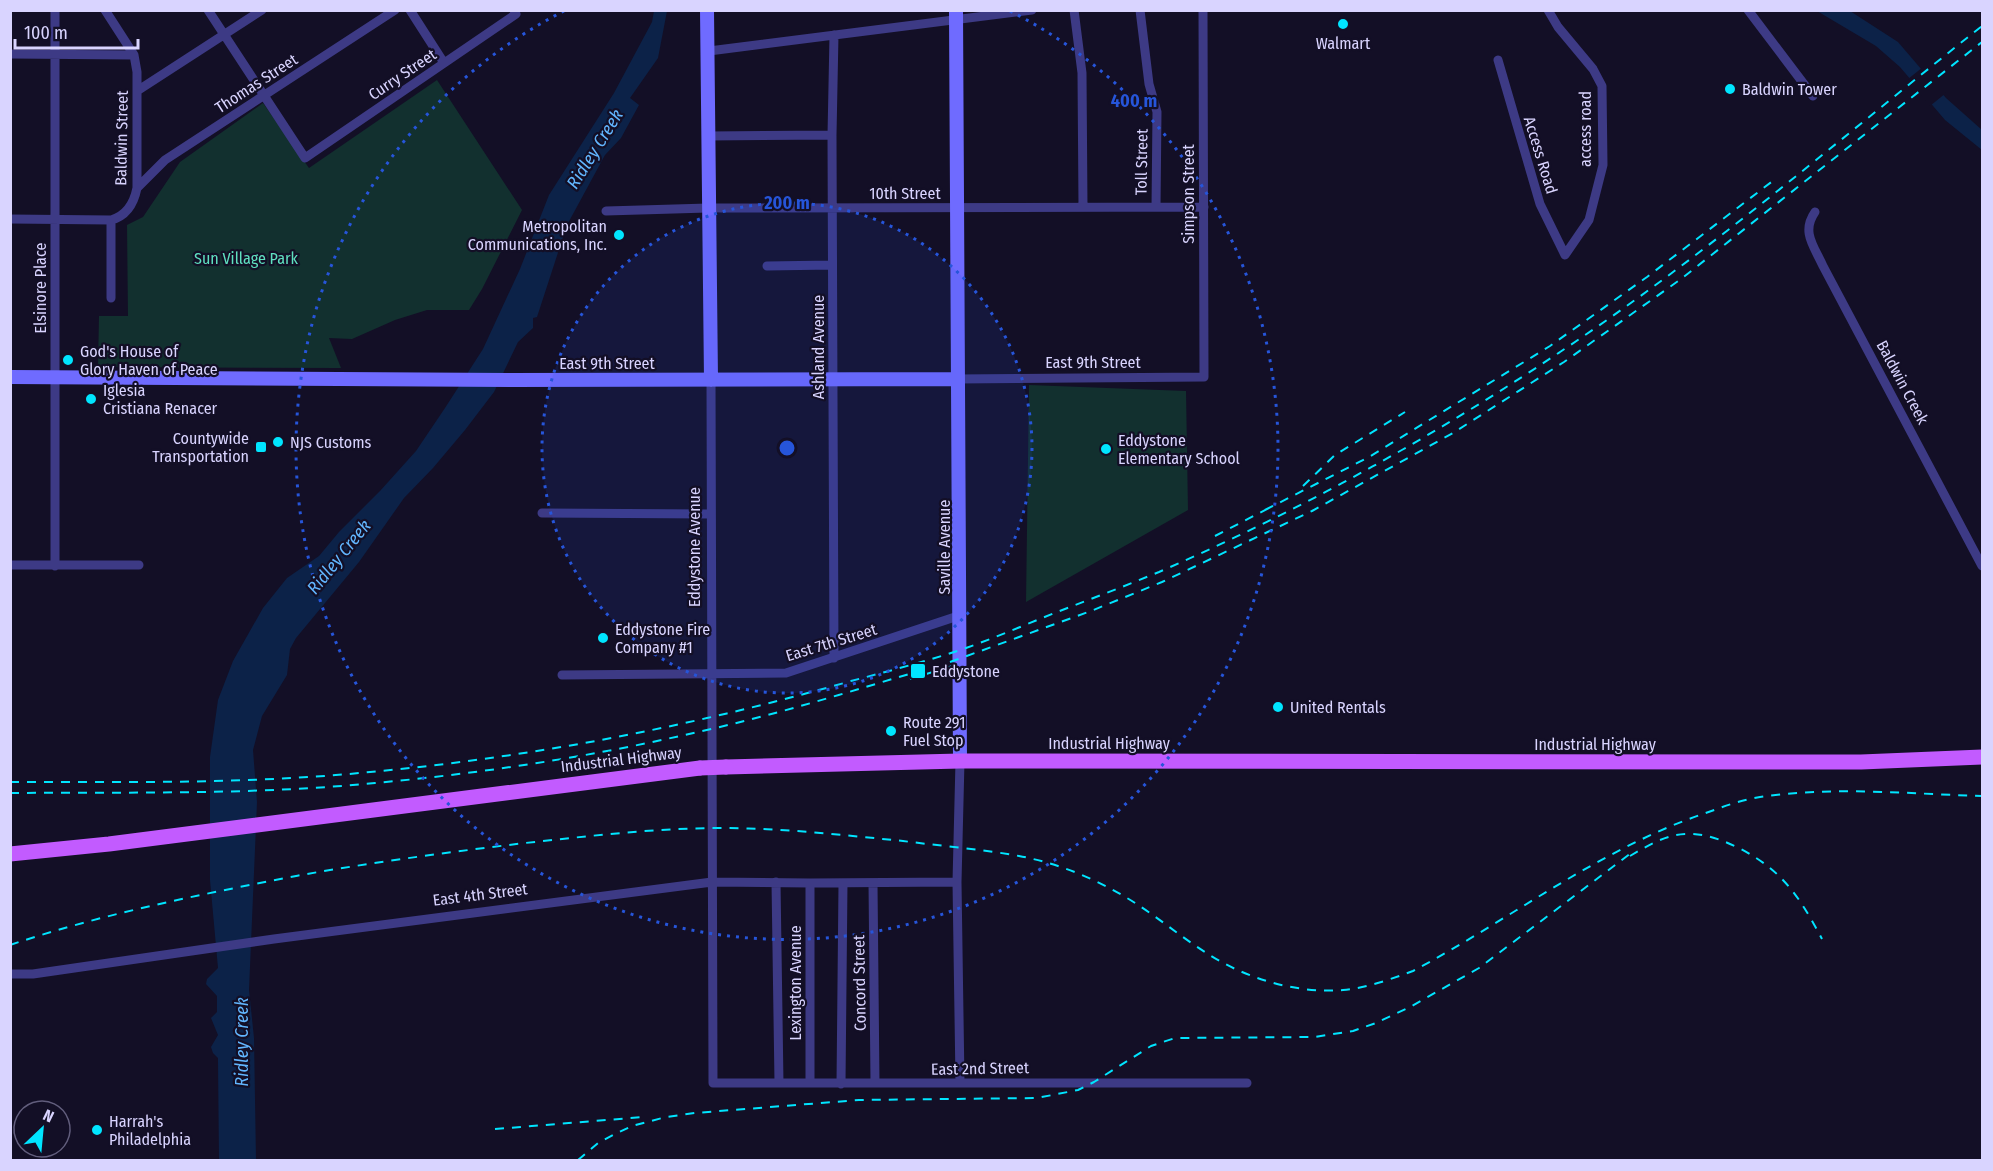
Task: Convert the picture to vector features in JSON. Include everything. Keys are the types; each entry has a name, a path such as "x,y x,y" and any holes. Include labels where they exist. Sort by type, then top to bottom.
{"main road":[{"name":"Industrial Highway","path":"10,854 109,844 700,768 960,761 1861,762 1983,758"}],"street":[{"name":"Elsinore Place","path":"55,10 55,566"},
{"name":"Baldwin Street","path":"105,10 134,55 137,91 137,188 135,198 119,218 111,220"},
{"path":"208,10 264,96"},
{"path":"137,91 262,10"},
{"name":"Thomas Street","path":"137,188 165,160 395,10"},
{"path":"410,10 444,63"},
{"name":"Eddystone Avenue","path":"707,10 711,380 713,1083"},
{"path":"709,51 834,35 956,15 1032,10"},
{"path":"1074,10 1082,73 1083,207"},
{"name":"Toll Street","path":"1140,10 1149,84 1157,112 1156,207"},
{"name":"Simpson Street","path":"1203,10 1204,377"},
{"name":"access road","path":"1548,10 1558,27 1593,69 1602,86 1603,165 1589,220 1565,255"},
{"path":"1748,10 1813,96"},
{"name":"Curry Street","path":"264,96 305,158 515,12"},
{"name":"Saville Avenue","path":"956,15 957,379 961,615 957,882 960,1083"},
{"name":"Ashland Avenue","path":"834,35 832,135 834,658"},
{"path":"10,54 134,55"},
{"name":"Access Road","path":"1498,60 1540,204 1565,255"},
{"path":"708,136 832,135"},
{"name":"10th Street","path":"606,211 708,208 1204,207"},
{"name":"Baldwin Creek","path":"1815,212 1808,222 1808,233 1823,266 1983,566"},
{"path":"10,219 111,220 111,298"},
{"path":"767,266 832,265"},
{"name":"East 9th Street","path":"10,377 711,380 1204,377"},
{"path":"542,513 710,514"},
{"path":"10,566 139,565"},
{"name":"East 7th Street","path":"562,675 786,673 961,615"},
{"name":"East 4th Street","path":"10,974 33,974 192,950 712,882 957,882"},
{"path":"776,882 779,1083"},
{"name":"Lexington Avenue","path":"810,883 810,1083"},
{"path":"842,1084 843,883"},
{"name":"Concord Street","path":"873,883 875,1083"},
{"name":"East 2nd Street","path":"713,1083 1247,1083"}],"green space":[{"name":"Sun Village Park","path":"437,80 522,210 469,310 427,310 395,320 352,339 329,338 341,368 98,367 99,316 128,316 127,225 143,217 180,162 263,103 309,168"},
{"path":"1029,385 1186,391 1188,510 1026,602"}],"water":[{"name":"Ridley Creek","path":"654,11 667,11 658,58 630,98 639,105 621,138 605,155 567,225 537,317 533,318 533,328 518,342 494,392 465,430 404,498 359,562 296,638 290,649 287,675 262,716 253,750 257,802 249,990 254,1038 256,1160 219,1160 218,1058 211,1047 218,1035 211,1018 217,1012 217,996 206,984 207,979 218,968 210,880 210,757 218,700 233,661 263,608 287,578 319,556 416,451 483,349 520,269 549,195 614,93 652,22"},
{"path":"1817,11 1850,11 1898,42 1946,98 1982,130 1982,150 1945,120 1900,67 1876,46"}],"pier":[{"path":"1923,67 1946,93 1930,106 1908,79"}],"railway":[{"path":"10,782 190,782 280,779 431,766 492,758 613,738 733,712 909,666 989,639 1211,549 1314,498 1463,414 1560,352 1669,275 1774,194 1982,26"},
{"path":"950,662 1091,611 1162,582 1312,511 1453,433 1564,362 1681,279 1982,42"},
{"path":"1265,510 1369,457 1550,346 1647,277 1774,180"},
{"path":"1303,486 1335,455 1405,412"},
{"path":"1215,536 1271,507"},
{"path":"910,679 959,664"},
{"path":"10,793 193,792 330,787 499,769 581,756 729,725 916,672"},
{"path":"10,945 82,923 154,905 357,866 598,835 672,829 744,828 903,841 976,849 1033,859 1075,872 1114,891 1205,952 1253,977 1289,987 1325,991 1343,990 1370,985 1413,971 1625,847 1662,830 1738,802 1787,794 1843,791 1982,796"},
{"path":"1630,856 1663,839 1685,834 1706,836 1733,845 1779,876 1806,910 1822,939"},
{"path":"578,1160 598,1143 615,1134 632,1126 666,1117 859,1100 1037,1098 1078,1090 1151,1046 1175,1038 1314,1037 1353,1031 1410,1007 1479,968 1635,850"},
{"path":"495,1129 644,1117"}],"place":[{"name":"Walmart","path":"1343,24"},
{"name":"Baldwin Tower","path":"1730,89"},
{"name":"Metropolitan Communications, Inc.","path":"619,235"},
{"name":"God's House of Glory Haven of Peace","path":"68,360"},
{"name":"Iglesia Cristiana Renacer","path":"91,399"},
{"name":"NJS Customs","path":"278,442"},
{"name":"Countywide Transportation","path":"261,447"},
{"name":"Eddystone Elementary School","path":"1106,449"},
{"name":"Eddystone Fire Company #1","path":"603,638"},
{"name":"Eddystone","path":"918,671"},
{"name":"United Rentals","path":"1278,707"},
{"name":"Route 291 Fuel Stop","path":"891,731"},
{"name":"Harrah's Philadelphia","path":"97,1130"}]}
